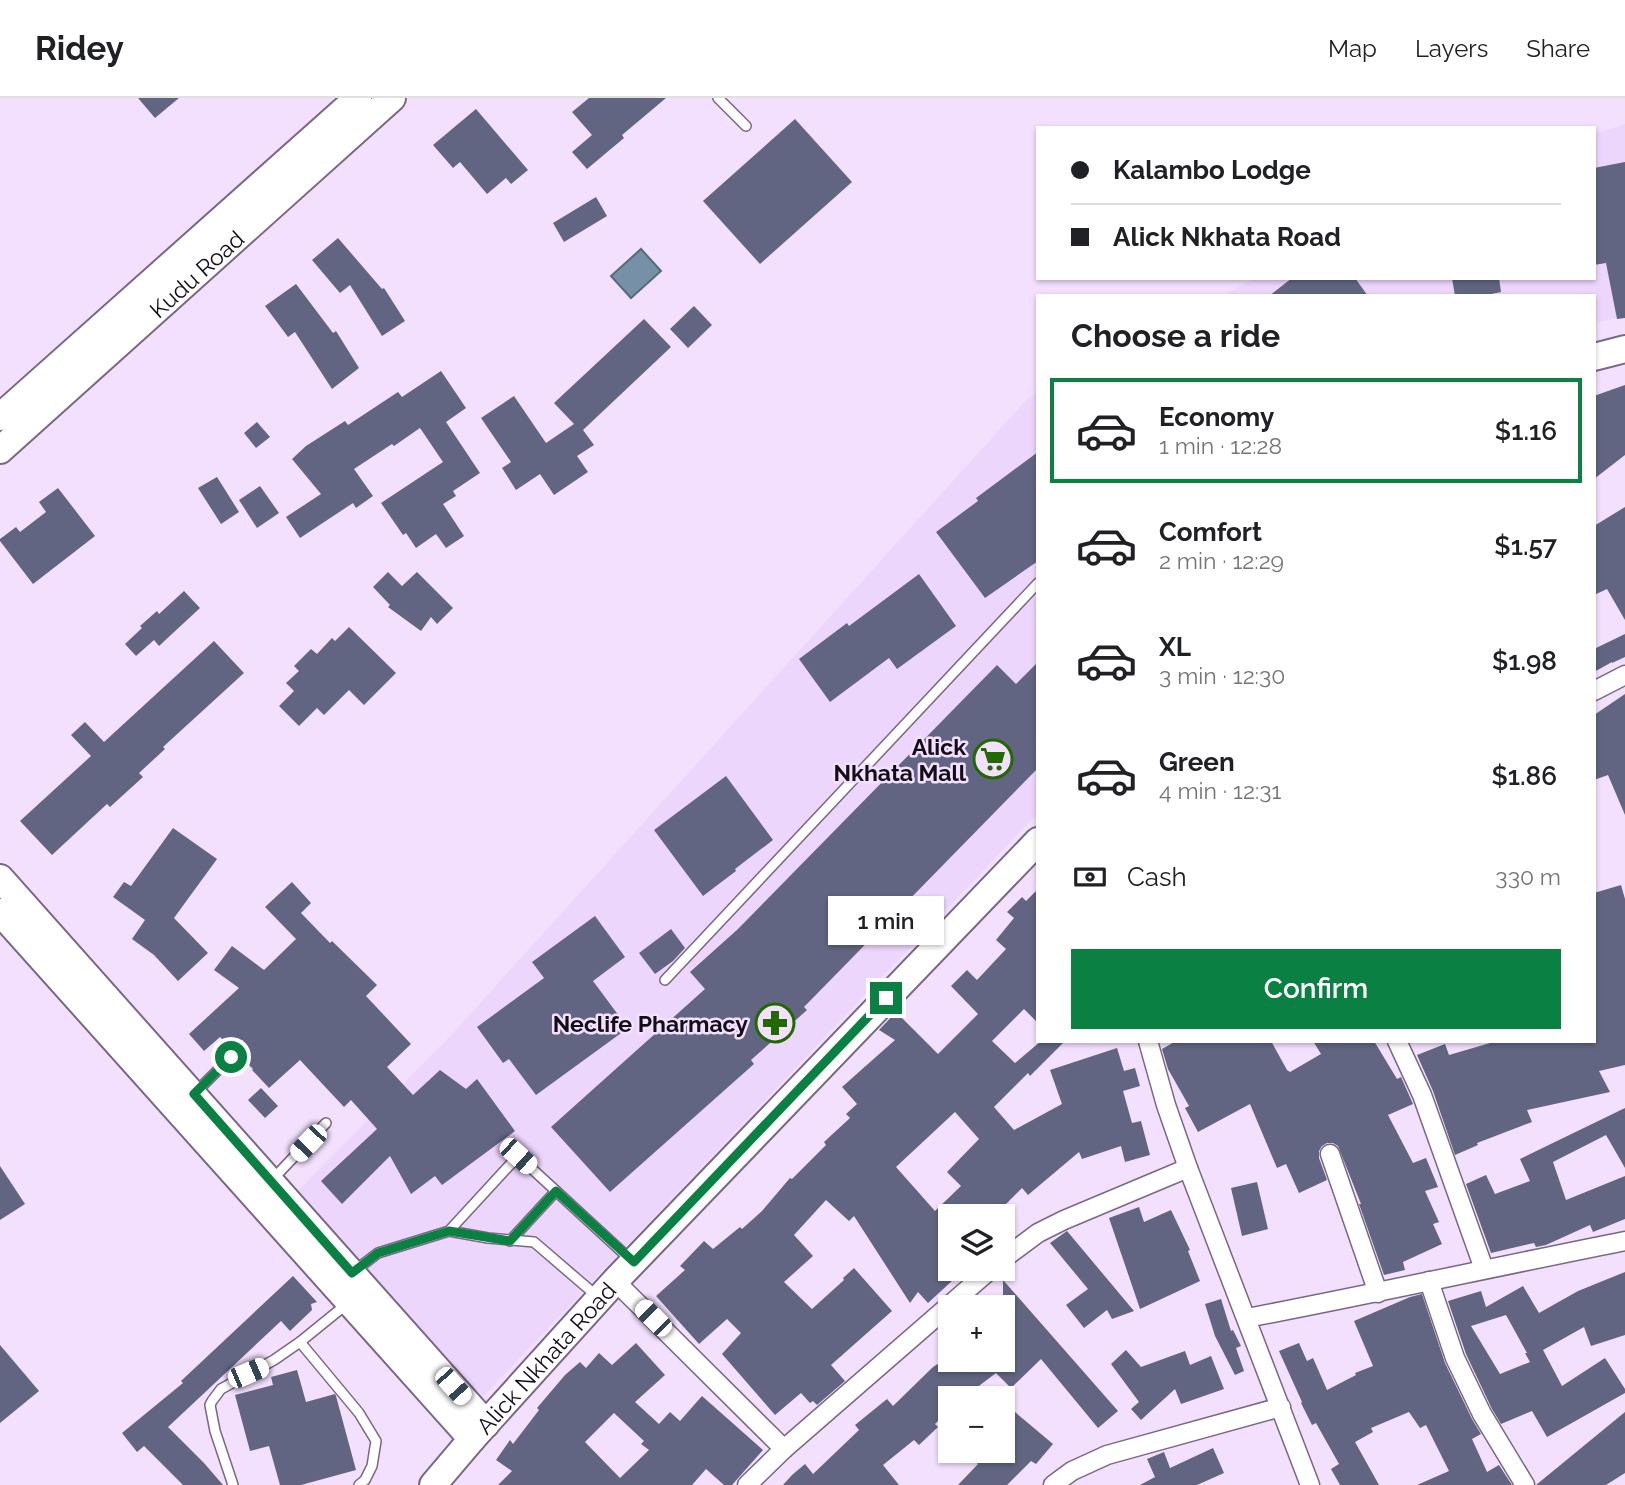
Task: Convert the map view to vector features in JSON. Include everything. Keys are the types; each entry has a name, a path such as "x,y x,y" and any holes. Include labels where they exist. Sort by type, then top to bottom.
{"main road":[{"name":"Kudu Road","path":"0,417 358,98"},
{"name":"Kudu Road","path":"0,450 392,98"},
{"path":"1596,356 1625,349"},
{"name":"Alick Nkhata Road","path":"433,1485 607,1290 1036,847"},
{"path":"0,878 271,1181 346,1288"},
{"path":"0,912 479,1432"}],"street":[{"path":"1596,690 1625,675"},
{"path":"1149,1043 1188,1168 1310,1485"},
{"path":"1399,1043 1426,1108 1484,1269"},
{"path":"1330,1154 1378,1293"},
{"path":"1015,1250 1047,1228 1188,1168"},
{"path":"1247,1318 1625,1241"},
{"path":"747,1485 977,1281"},
{"path":"1429,1281 1455,1358 1482,1414 1525,1485"},
{"path":"607,1290 785,1449"},
{"path":"1053,1485 1072,1471 1107,1455 1281,1407"}],"lane":[{"path":"718,98 746,126"},
{"path":"665,980 1036,585"},
{"path":"194,1094 231,1057"},
{"path":"271,1181 326,1123"},
{"path":"449,1231 518,1156 634,1262"},
{"path":"510,1241 556,1191"},
{"path":"233,1485 215,1431 210,1405 212,1401 221,1389 274,1360 300,1342 378,1253 449,1231 534,1242 607,1290"},
{"path":"300,1342 359,1413 376,1441 372,1466 365,1480 359,1485"}],"shaded area":[{"path":"1625,124 1625,316 1596,323 1596,294 1226,294 1251,280 1596,280 1596,133"},
{"path":"1036,394 1036,815 480,1400 289,1200 452,1034 1028,398"}],"water":[{"path":"641,249 661,271 631,298 611,276"}],"building":[{"path":"138,98 179,98 155,118"},
{"path":"589,98 666,98 587,169 572,152 592,135 572,112"},
{"path":"476,109 528,170 511,184 506,178 487,194 460,162 453,168 433,145"},
{"path":"795,119 852,182 760,264 703,201"},
{"path":"1625,162 1625,318 1617,319 1606,263 1596,265 1596,168"},
{"path":"596,197 607,216 564,242 553,223"},
{"path":"338,238 382,289 384,288 405,321 382,336 350,285 340,293 312,260"},
{"path":"1289,280 1356,280 1367,294 1272,294"},
{"path":"1452,280 1499,280 1501,292 1455,294"},
{"path":"296,284 333,333 336,331 359,368 332,389 295,332 288,337 265,306"},
{"path":"694,306 712,325 688,348 670,329"},
{"path":"644,319 671,347 583,430 594,445 577,456 588,472 554,495 540,474 516,490 502,468 511,462 481,418 514,396 546,443 574,424 554,403"},
{"path":"441,371 466,408 446,422 480,473 453,491 456,496 443,504 464,536 446,548 436,534 416,548 406,533 403,535 381,503 443,462 420,428 354,469 373,496 356,508 353,503 300,538 286,517 321,494 292,459 306,446 345,421 348,425 398,392 402,397"},
{"path":"1625,385 1625,455 1596,477 1596,395"},
{"path":"257,422 270,437 256,448 244,433"},
{"path":"1036,453 1036,562 985,598 936,532 978,501 976,498"},
{"path":"217,477 239,512 221,524 198,488"},
{"path":"260,486 279,513 257,528 239,500"},
{"path":"58,488 95,536 33,584 0,539 16,527 20,532 46,512 39,502"},
{"path":"1625,507 1625,620 1607,589 1596,594 1596,525"},
{"path":"388,572 402,586 417,572 453,608 437,624 431,617 421,631 388,607 390,605 373,587"},
{"path":"919,574 956,626 897,669 889,658 830,702 799,659"},
{"path":"184,591 200,608 159,646 154,640 136,656 125,644 142,628 140,626 157,611 159,614"},
{"path":"349,627 396,673 364,705 349,690 324,715 317,708 299,726 279,706 294,691 286,683 299,671 294,666 311,649 317,654 332,638 335,641"},
{"path":"1625,634 1625,657 1596,671 1596,648"},
{"path":"214,641 244,673 163,747 165,749 139,773 143,777 110,807 107,804 52,855 20,821 91,756 71,735 85,722 104,742"},
{"path":"1036,664 1036,770 804,1007 807,1010 751,1060 754,1064 610,1192 551,1127 705,989 690,972 738,929 997,665 1016,684"},
{"path":"1625,694 1625,815 1608,775 1596,779 1596,714"},
{"path":"726,776 773,840 703,896 654,830"},
{"path":"173,828 217,859 174,918 208,953 178,981 154,955 132,939 145,920 113,897 124,882 131,886"},
{"path":"292,882 311,903 301,913 377,985 366,996 411,1044 387,1067 413,1095 440,1070 466,1089 477,1079 515,1131 442,1185 435,1176 411,1194 390,1156 342,1204 321,1181 377,1129 351,1100 344,1107 300,1060 269,1088 220,1037 204,1051 189,1034 239,988 214,970 232,946 264,970 296,939 265,907"},
{"path":"1621,885 1625,899 1625,1065 1599,1071 1610,1092 1527,1110 1532,1122 1477,1143 1478,1145 1455,1155 1433,1091 1417,1055 1445,1044 1449,1055 1490,1043 1596,1043 1596,892"},
{"path":"1036,891 1036,1021 1024,1009 992,1041 1015,1063 1039,1043 1063,1043 994,1107 1014,1130 1062,1104 1050,1070 1117,1048 1124,1071 1135,1068 1140,1086 1123,1091 1132,1123 1141,1121 1150,1155 1125,1162 1121,1146 1082,1159 1079,1152 1028,1195 1022,1188 1006,1204 942,1204 961,1186 947,1172 979,1139 955,1112 896,1167 935,1211 938,1208 938,1281 952,1281 928,1303 918,1292 910,1303 854,1216 849,1221 826,1200 794,1235 813,1256 784,1282 812,1309 854,1268 892,1311 831,1365 845,1381 817,1405 813,1401 810,1403 801,1393 775,1415 722,1354 741,1333 727,1319 699,1344 656,1296 685,1270 680,1266 704,1241 713,1249 762,1211 790,1178 826,1145 824,1142 850,1118 846,1114 857,1104 842,1087 895,1040 879,1030 896,1012 938,1054 978,1014 951,986 967,970 977,980 1006,949 996,940 1014,918 1007,912 1022,897 1026,901"},
{"path":"595,916 625,957 593,981 628,1028 536,1095 509,1059 503,1063 477,1027 544,978 532,962"},
{"path":"671,929 685,948 655,974 639,953"},
{"path":"1172,1043 1272,1043 1290,1072 1321,1054 1314,1043 1375,1043 1397,1079 1401,1077 1413,1104 1388,1115 1413,1163 1426,1158 1438,1187 1425,1191 1439,1222 1433,1224 1442,1244 1403,1262 1405,1270 1384,1275 1361,1204 1338,1146 1327,1143 1319,1151 1327,1180 1299,1193 1286,1164 1277,1168 1250,1104 1198,1132 1185,1108 1189,1106 1168,1069 1162,1049"},
{"path":"261,1088 278,1106 265,1118 248,1100"},
{"path":"1625,1108 1625,1168 1606,1135 1553,1162 1566,1200 1625,1176 1625,1219 1593,1232 1590,1225 1546,1245 1536,1247 1534,1243 1491,1253 1466,1184 1486,1175 1495,1194 1530,1181 1520,1159"},
{"path":"0,1166 25,1204 0,1220"},
{"path":"1257,1182 1268,1229 1242,1236 1231,1188"},
{"path":"1139,1207 1144,1222 1171,1210 1190,1250 1188,1251 1200,1281 1140,1309 1109,1218"},
{"path":"1067,1231 1134,1311 1112,1319 1107,1310 1084,1328 1066,1305 1088,1289 1050,1243"},
{"path":"1625,1272 1625,1335 1591,1346 1584,1327 1543,1350 1562,1386 1605,1358 1625,1393 1547,1437 1532,1411 1501,1424 1466,1354 1448,1301 1481,1291 1486,1307 1523,1286 1539,1313 1578,1291","holes":["1506,1315 1530,1362 1500,1374 1471,1326"]},
{"path":"293,1276 317,1302 311,1304 312,1310 290,1331 281,1321 168,1427 223,1485 183,1485 144,1446 137,1452 122,1433 183,1383 181,1381"},
{"path":"1004,1281 1118,1411 1098,1428 1041,1359 1013,1386 1009,1386 996,1373 979,1386 938,1386 938,1421 935,1424 938,1427 919,1445 914,1440 883,1465 899,1485 783,1485 805,1464 813,1474 859,1430 855,1425 887,1399 893,1406 938,1364 938,1372 1015,1372 1015,1295 1003,1295"},
{"path":"1422,1294 1445,1363 1481,1434 1472,1439 1487,1472 1499,1465 1512,1485 1417,1485 1449,1471 1426,1425 1420,1428 1409,1412 1371,1428 1373,1432 1355,1442 1379,1485 1340,1485 1331,1469 1339,1464 1316,1423 1312,1425 1279,1351 1299,1343 1307,1361 1313,1358 1327,1390 1356,1375 1355,1373 1373,1366 1354,1321"},
{"path":"1221,1299 1231,1331 1233,1330 1241,1346 1236,1348 1244,1371 1235,1375 1215,1336 1205,1304"},
{"path":"636,1343 665,1375 635,1402 659,1424 670,1412 680,1421 702,1396 763,1450 732,1485 724,1485 706,1469 692,1485 498,1485 512,1471 496,1460 510,1440 513,1444 539,1410 537,1408 565,1375 580,1362 586,1368 599,1353 612,1365","holes":["614,1413 644,1441 641,1444 649,1450 620,1478 585,1442"]},
{"path":"0,1345 39,1391 0,1423"},
{"path":"1126,1350 1141,1367 1185,1351 1190,1365 1211,1356 1224,1389 1181,1404 1175,1389 1141,1420 1131,1409 1139,1402 1111,1364"},
{"path":"297,1370 306,1402 335,1394 356,1470 301,1485 280,1485 269,1446 250,1451 235,1395 273,1385 271,1377"},
{"path":"1015,1412 1053,1444 1036,1464 1031,1461 1007,1485 958,1485 978,1464 1015,1463"},
{"path":"1625,1412 1625,1473 1606,1485 1536,1485"},
{"path":"1213,1448 1224,1473 1197,1485 1140,1485 1155,1477 1147,1459 1164,1452 1170,1468"}],"place":[{"name":"Alick Nkhata Mall","path":"993,759"},
{"name":"Neclife Pharmacy","path":"775,1023"}],"route":[{"path":"231,1057 194,1094 352,1273 378,1253 449,1231 510,1241 556,1191 634,1262 886,998"}]}
